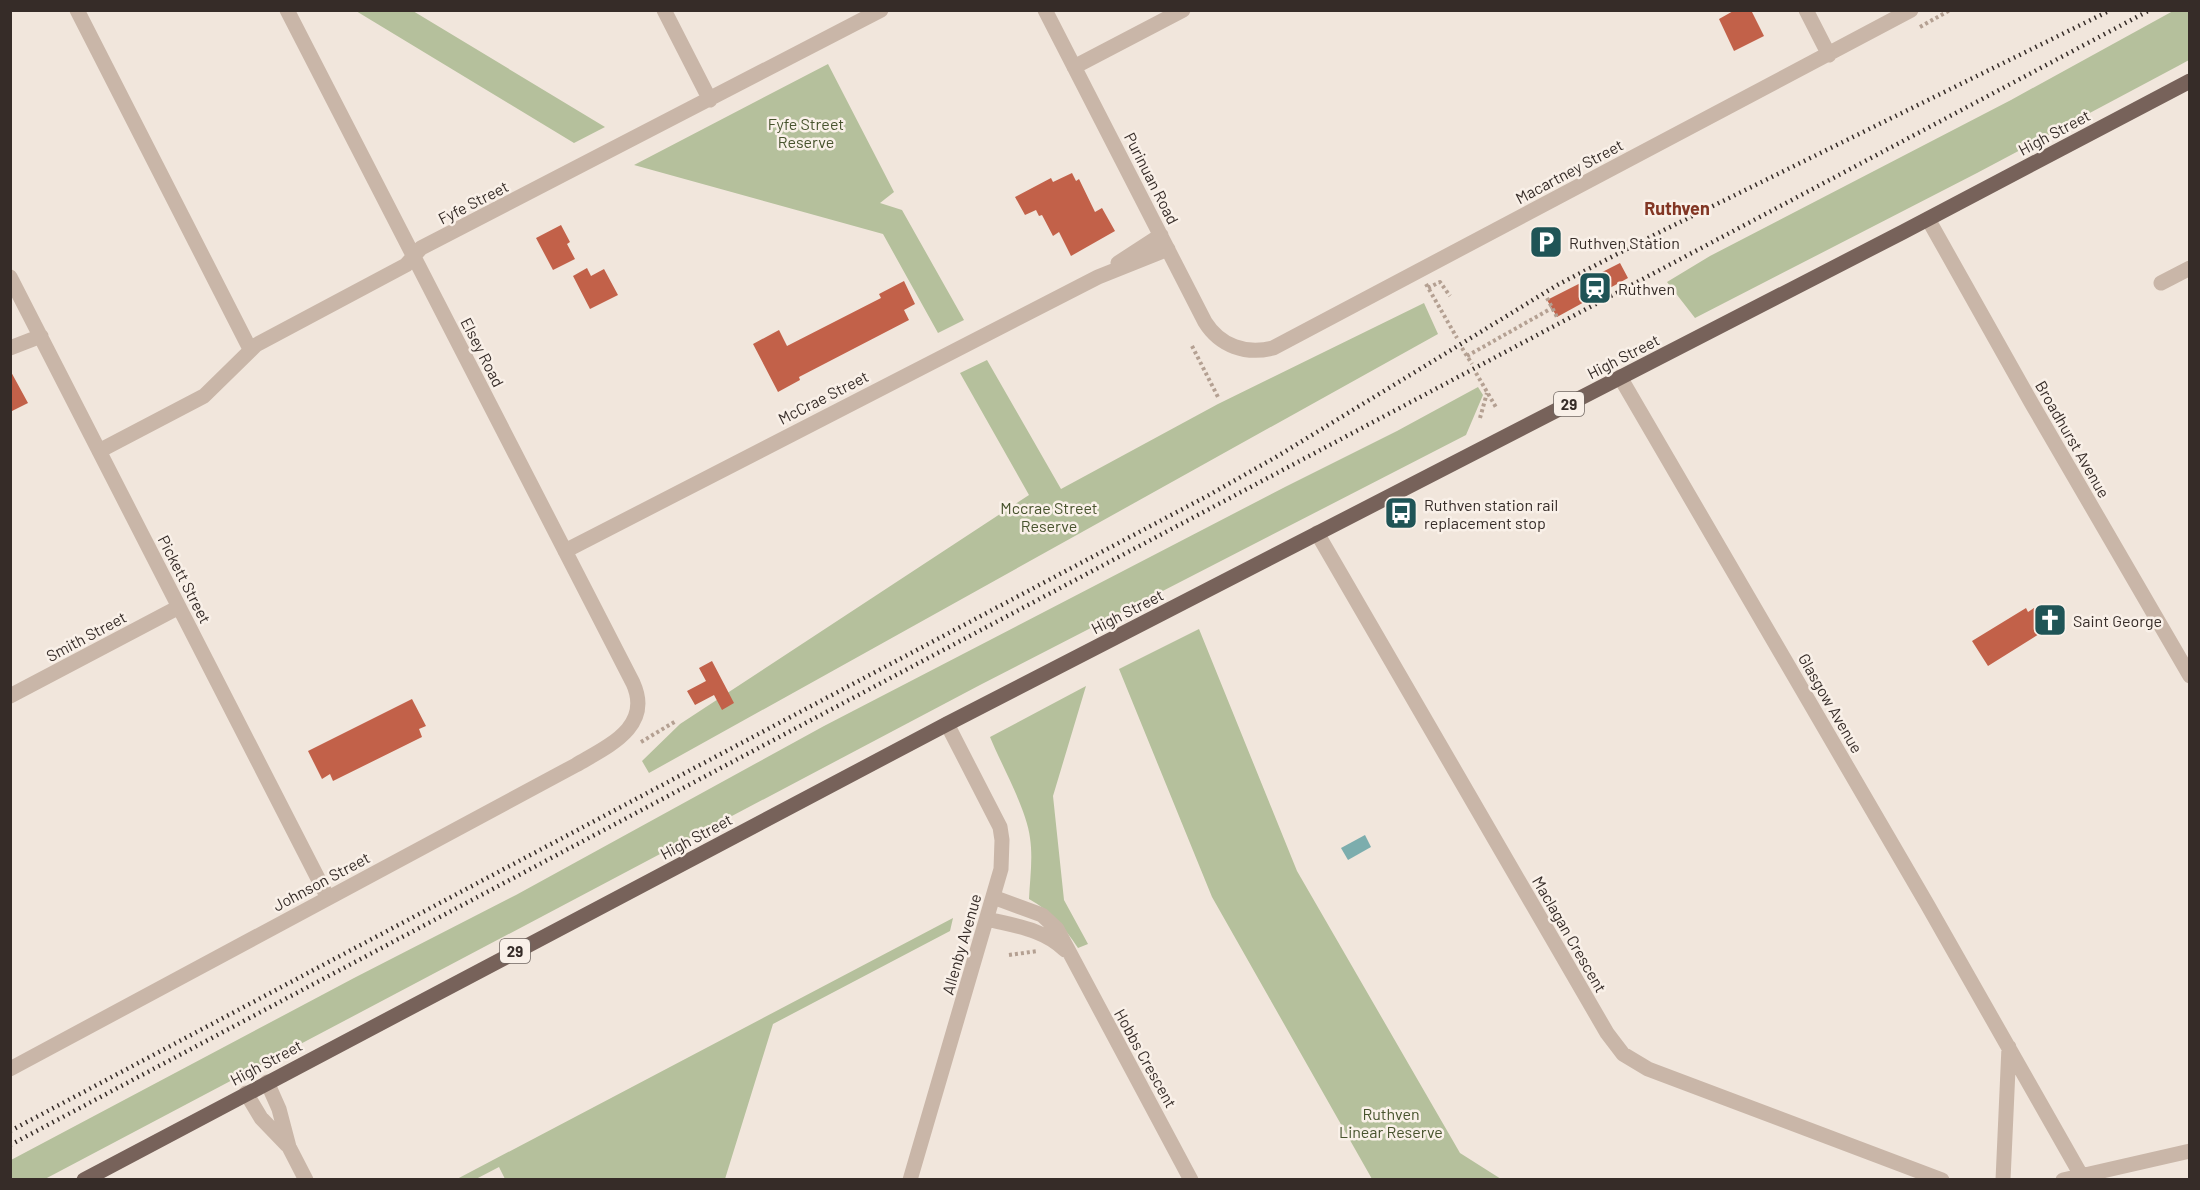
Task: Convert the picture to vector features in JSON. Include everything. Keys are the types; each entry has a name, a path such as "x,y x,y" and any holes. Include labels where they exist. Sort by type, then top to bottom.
{"main road":[{"name":"High Street","path":"84,1179 947,724 1928,219 2190,81"}],"street":[{"path":"77,10 250,350"},
{"name":"Elsey Road","path":"287,10 633,682 638,694 639,712"},
{"path":"664,10 710,100"},
{"name":"Fyfe Street","path":"99,451 204,396 250,350 406,265 422,248 881,10"},
{"name":"Purinuan Road","path":"1045,10 1210,329 1223,341 1240,349"},
{"path":"1074,67 1183,10"},
{"path":"1806,10 1829,55"},
{"name":"Macartney Street","path":"1240,349 1273,348 1911,10"},
{"name":"Broadhurst Avenue","path":"1928,219 2190,676"},
{"name":"McCrae Street","path":"566,551 1164,242"},
{"path":"2161,283 2190,268"},
{"name":"Pickett Street","path":"10,277 328,898"},
{"path":"10,348 41,336"},
{"name":"Glasgow Avenue","path":"1620,377 2081,1175"},
{"name":"Maclagan Crescent","path":"1317,533 1544,926 1607,1033 1623,1054 1648,1069 1942,1179"},
{"name":"Smith Street","path":"10,696 179,607"},
{"name":"Johnson Street","path":"10,1069 599,751 628,730 639,712"},
{"name":"Allenby Avenue","path":"910,1179 1001,869 1000,827 947,724"},
{"name":"Hobbs Crescent","path":"993,897 1042,915 1057,929 1191,1179"},
{"name":"Hobbs Crescent","path":"987,919 1034,930 1056,940 1069,955"},
{"path":"2003,1179 2009,1047"},
{"path":"267,1082 279,1109 289,1147 306,1179"},
{"path":"246,1093 261,1118 289,1147"},
{"path":"2063,1179 2190,1151"}],"path":[{"path":"1450,296 1440,282 1428,288 1457,338"},
{"path":"1547,298 1558,319"},
{"path":"1467,356 1552,308"},
{"path":"1192,346 1219,399"},
{"path":"1462,348 1472,364"},
{"path":"1476,373 1497,409"},
{"path":"1480,418 1488,392"},
{"path":"1009,955 1040,951"}],"green space":[{"path":"356,11 413,11 605,127 574,143"},
{"path":"2173,11 2189,11 2189,60 2178,66 1977,173 1695,318 1667,282 1710,256 2011,100"},
{"name":"Fyfe Street Reserve","path":"828,64 894,192 880,203 902,210 964,320 938,333 883,234 634,165"},
{"name":"Mccrae Street Reserve","path":"1424,303 1438,334 649,773 642,761 680,724 1029,495 960,373 987,360 1061,489 1218,404"},
{"path":"1478,387 1483,395 1466,435 980,685 45,1179 11,1179 11,1160 516,895 824,726"},
{"name":"Ruthven Linear Reserve","path":"1199,629 1297,871 1460,1153 1501,1179 1372,1179 1212,897 1119,669"},
{"path":"1086,686 1053,796 1064,900 1088,944 1078,948 1056,920 1029,899 1031,853 1028,827 1019,801 990,737"},
{"path":"953,918 950,931 773,1024 725,1179 505,1179 499,1167 476,1179 457,1179"}],"water":[{"path":"1365,835 1371,847 1348,860 1341,848"}],"building":[{"path":"1735,10 1751,10 1764,36 1734,51 1719,19"},
{"path":"1072,173 1076,181 1079,179 1095,212 1102,208 1115,231 1071,256 1059,232 1053,236 1042,215 1039,216 1036,210 1025,215 1015,197 1051,178 1053,182"},
{"path":"561,225 570,242 567,244 575,259 553,270 536,238"},
{"path":"1620,263 1628,278 1557,317 1547,300"},
{"path":"587,268 591,276 604,269 618,295 590,309 573,276"},
{"path":"904,281 915,304 904,310 909,320 799,377 800,380 778,392 753,344 779,330 787,346 881,298 879,294"},
{"path":"10,370 28,403 10,412"},
{"path":"2026,608 2028,612 2034,608 2047,629 1988,666 1972,641"},
{"path":"712,661 734,703 722,710 714,695 695,705 687,691 706,681 699,668"},
{"path":"412,699 426,726 419,729 422,737 333,781 330,774 322,779 308,751"}],"railway":[{"path":"10,1131 1209,495 1276,457 1559,284 2111,10"},
{"path":"10,1145 2150,10"}],"place":[{"name":"Ruthven Station","path":"1546,242"},
{"name":"Ruthven","path":"1595,288"},
{"name":"Ruthven station rail replacement stop","path":"1401,513"},
{"name":"Saint George","path":"2050,620"}],"district":[{"name":"Ruthven","path":"1677,208"}]}
